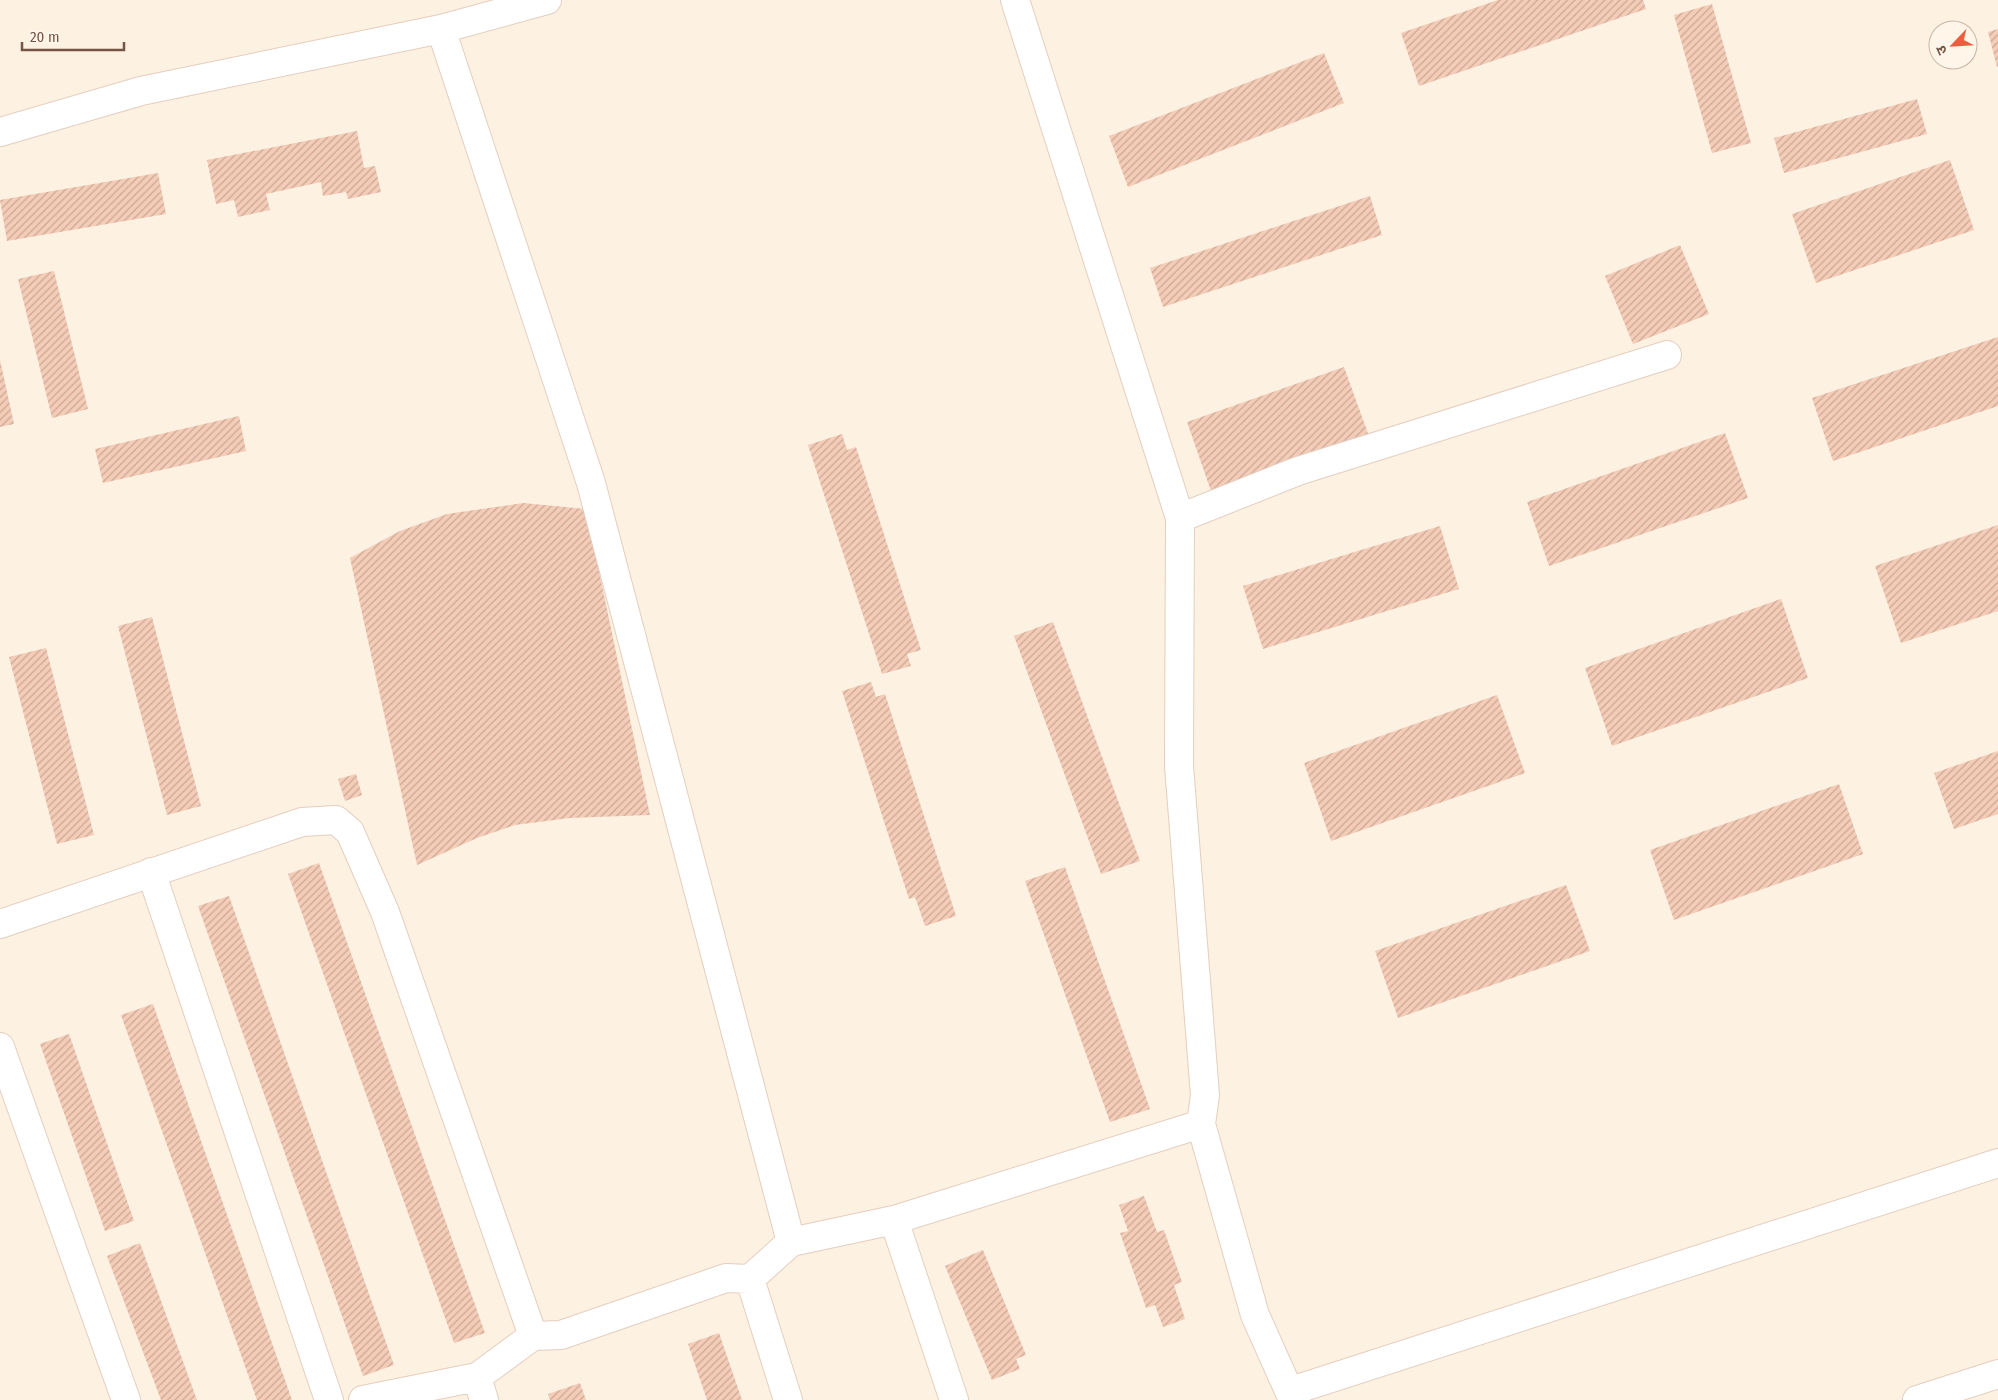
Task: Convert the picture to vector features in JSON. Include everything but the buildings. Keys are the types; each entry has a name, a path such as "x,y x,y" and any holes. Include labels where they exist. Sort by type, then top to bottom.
{"street":[{"path":"0,132 141,91 441,29 503,5 547,0"},
{"path":"1015,0 1180,518 1179,766 1205,1095 1201,1124 1255,1315 1292,1396 1998,1163"},
{"path":"441,29 591,482 791,1242"},
{"path":"1180,518 1298,471 1667,355"},
{"path":"0,924 302,822 336,820 350,832 385,912 533,1336"},
{"path":"151,872 328,1400"},
{"path":"0,1047 126,1400"},
{"path":"364,1400 481,1388 533,1336 561,1335 726,1278 750,1279 791,1242 894,1220 1201,1124"},
{"path":"894,1220 954,1400"},
{"path":"750,1279 788,1400"},
{"path":"1917,1400 1998,1374"}]}
